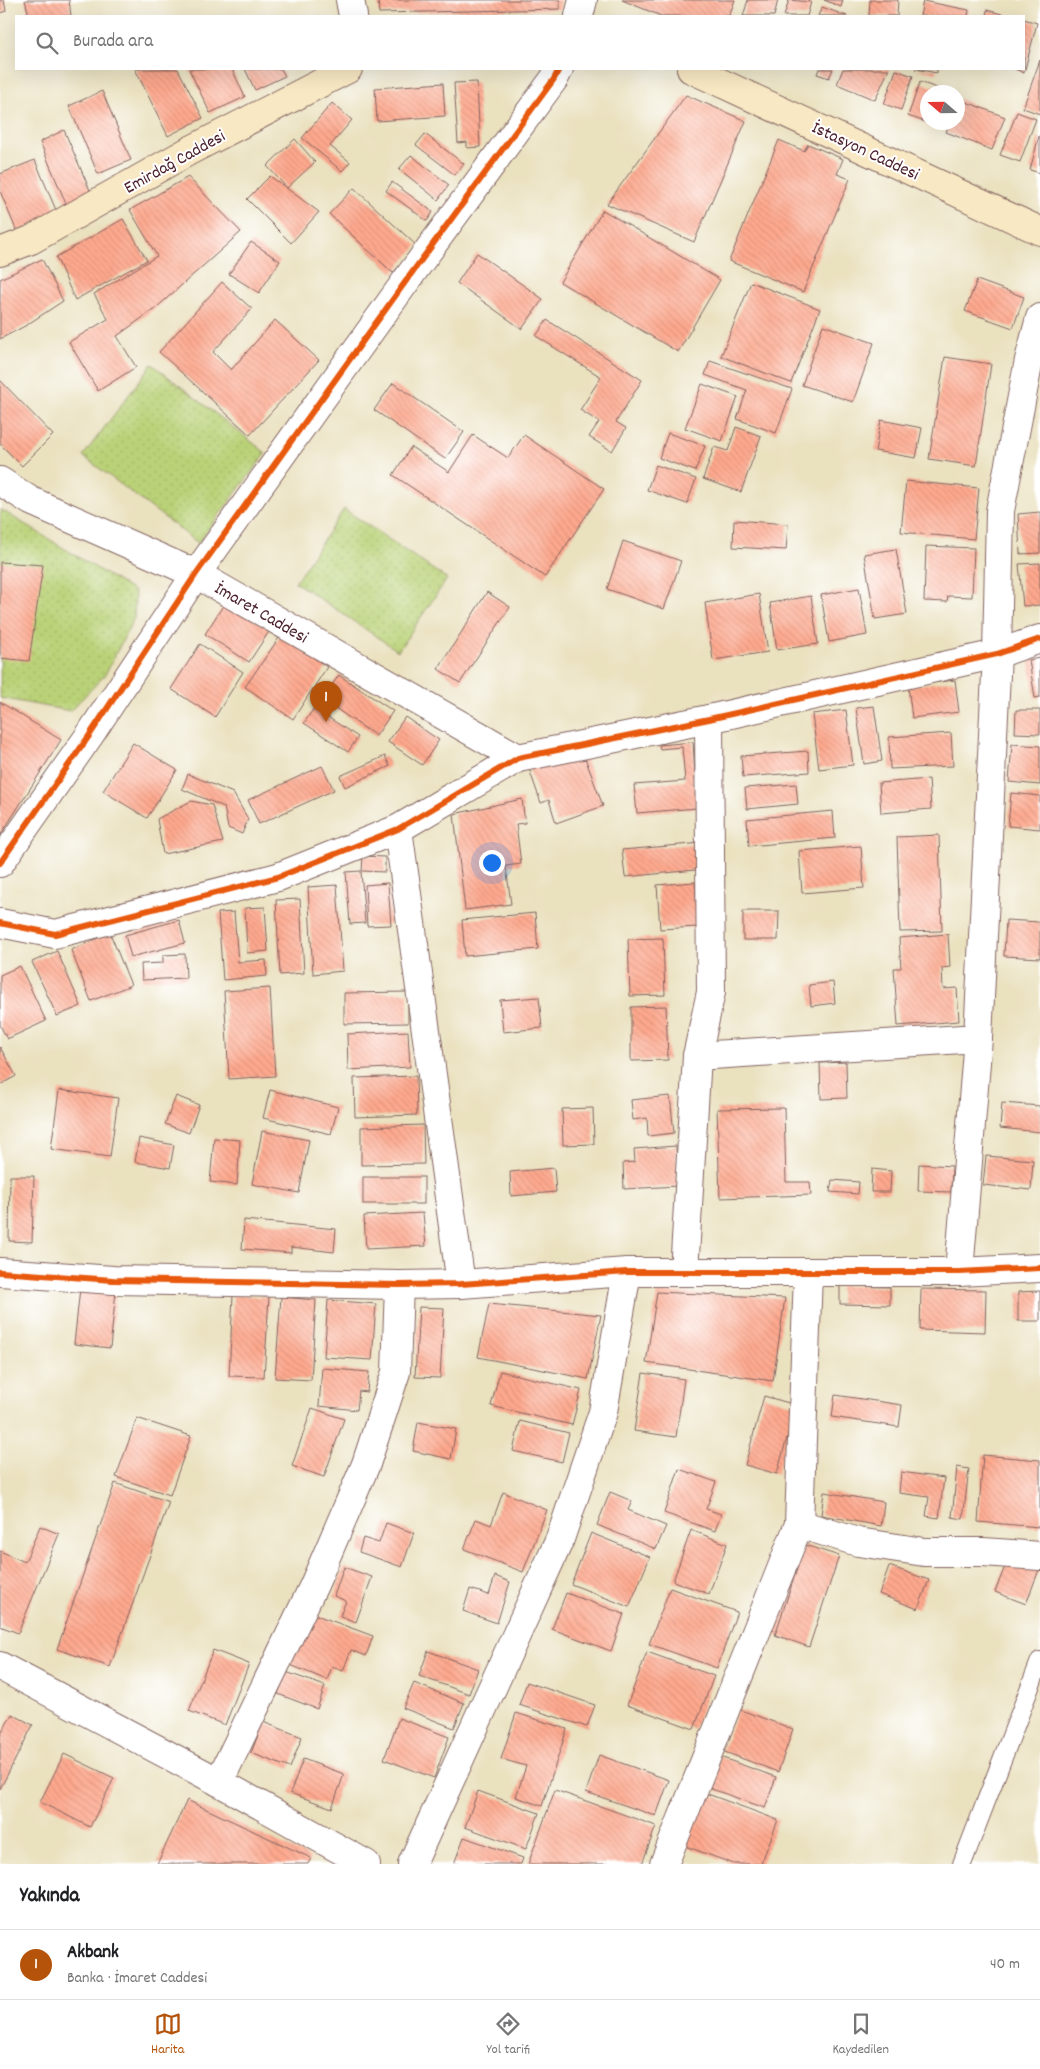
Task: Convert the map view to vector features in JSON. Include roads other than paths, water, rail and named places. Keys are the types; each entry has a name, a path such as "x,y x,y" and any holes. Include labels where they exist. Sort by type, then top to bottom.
{"main road":[{"name":"Emirdağ Caddesi","path":"0,252 31,240 189,152 346,70"},
{"name":"İstasyon Caddesi","path":"693,70 1040,231"}],"street":[{"path":"350,0 353,15"},
{"path":"579,15 583,0"},
{"path":"0,863 89,736 196,574 411,274 554,79 558,70"},
{"path":"959,1272 978,1038 997,654 1000,511 1029,360 1040,318"},
{"name":"İmaret Caddesi","path":"0,481 31,501 196,574 518,758"},
{"path":"0,923 55,934 278,877 398,829 518,758 709,719 997,654 1040,639"},
{"path":"684,1272 697,1056 711,992 709,719"},
{"path":"398,829 461,1284"},
{"path":"697,1056 978,1038"},
{"path":"0,1272 113,1280 399,1285 461,1284 627,1272 959,1272 1040,1268"},
{"path":"412,1864 560,1539 604,1412 627,1272"},
{"path":"664,1864 799,1524 808,1273"},
{"path":"219,1782 314,1585 366,1464 396,1372 399,1285"},
{"path":"799,1524 858,1542 924,1552 983,1552 1040,1556"},
{"path":"0,1666 219,1782 366,1864"}],"lane":[{"path":"962,1864 1040,1661"}],"place":[{"name":"Akbank","path":"326,722"}]}
